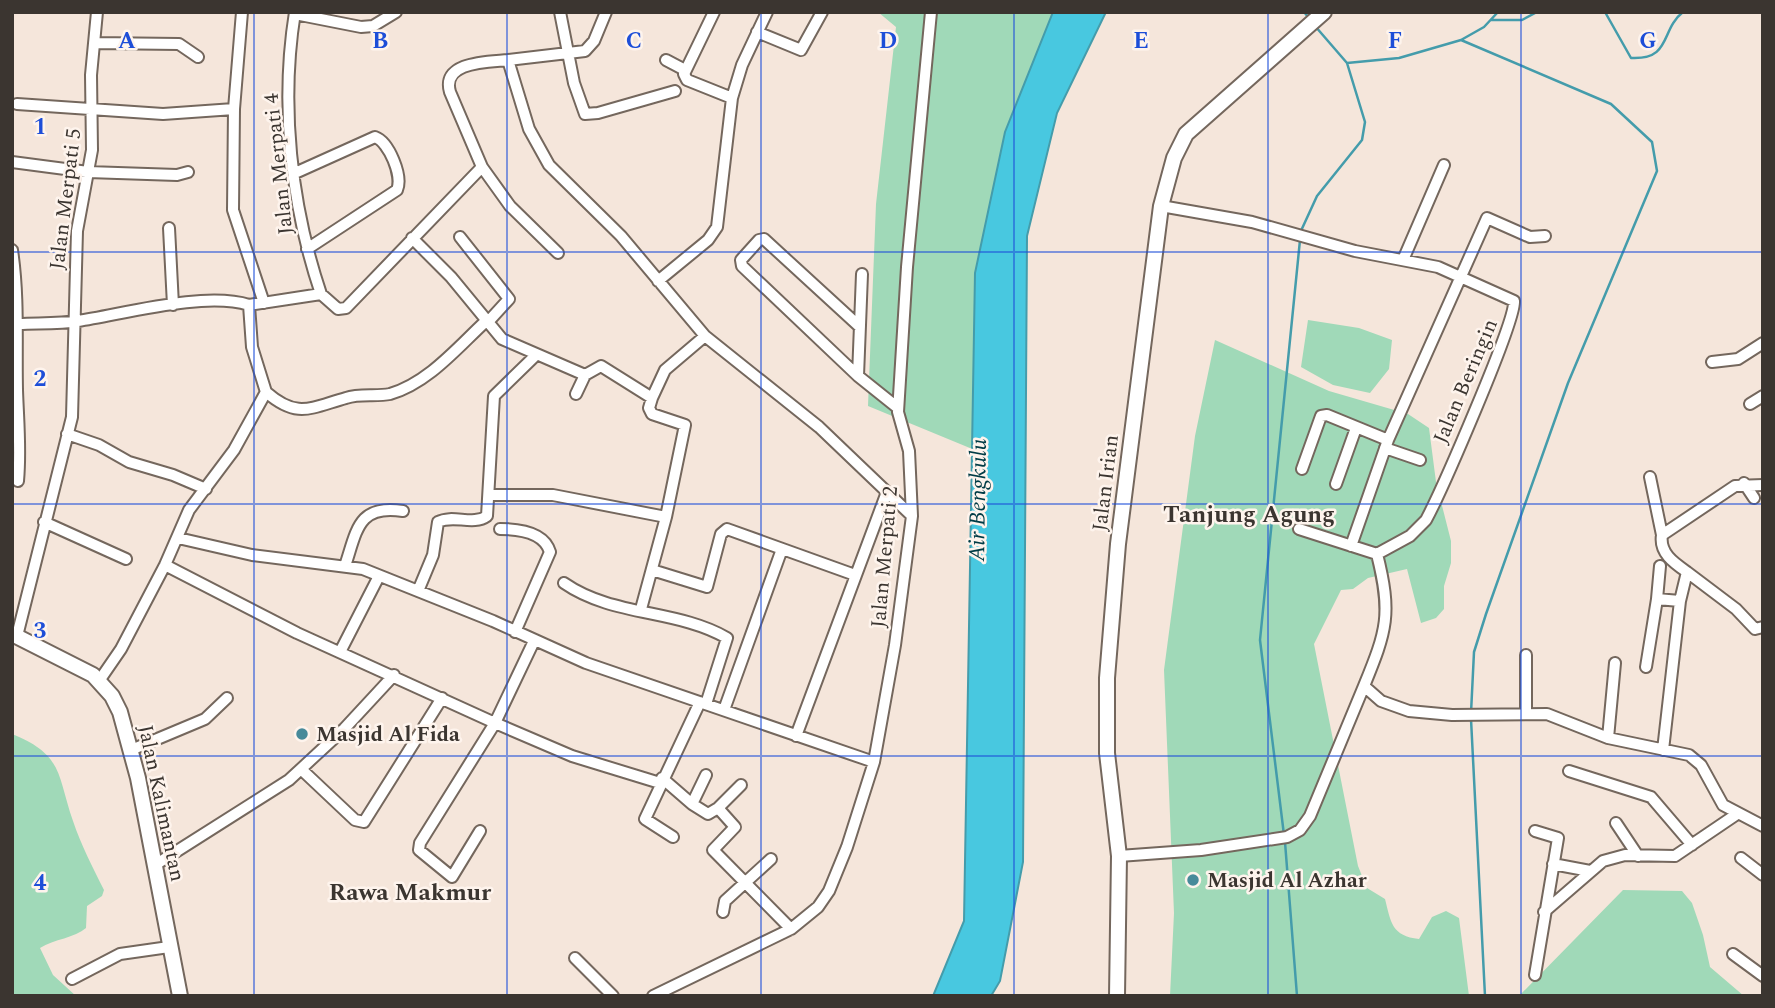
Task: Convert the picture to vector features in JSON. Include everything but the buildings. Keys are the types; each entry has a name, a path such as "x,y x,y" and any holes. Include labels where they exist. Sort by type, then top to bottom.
{"main road":[{"name":"Jalan Irian","path":"1117,996 1119,856 1108,753 1110,633 1161,206 1174,158 1186,134 1324,12"},
{"name":"Jalan Kalimantan","path":"15,635 72,662 99,681 120,712 131,750 180,996"}],"street":[{"name":"Jalan Merpati 5","path":"15,635 75,394 77,231 88,172 94,110 91,75 97,12"},
{"name":"Jalan Merpati 4","path":"242,12 234,109 233,210 264,303"},
{"path":"295,13 361,27 373,26 396,12"},
{"path":"560,12 580,105 587,115 675,91"},
{"path":"558,253 510,206 482,167 450,92 449,79 452,73 472,64 578,54 590,46 606,12"},
{"path":"714,12 685,70 687,80 732,98"},
{"path":"658,281 708,240 717,227 732,98 767,12"},
{"path":"757,32 801,50 822,12"},
{"name":"Jalan Merpati 2","path":"653,996 790,929 812,914 829,891 847,847 874,762 893,659 912,516 910,459 898,408 907,267 931,12"},
{"name":"Jalan Merpati 4","path":"295,13 287,95 295,173 307,249 321,294"},
{"path":"94,43 179,44 198,57"},
{"path":"508,60 529,129 542,155 556,173 621,236 705,336 819,427 912,516"},
{"path":"666,60 685,70"},
{"path":"17,104 163,114 234,109"},
{"path":"295,173 375,137 386,145 400,183 397,190 307,249"},
{"path":"12,162 88,172 177,175 188,172"},
{"path":"1403,260 1444,164"},
{"path":"19,324 75,322 173,305 237,302 249,305 321,294 338,309 346,308 482,167"},
{"name":"Jalan Beringin","path":"1161,206 1252,222 1299,237 1462,275 1513,300 1514,313 1426,520 1410,536 1377,554"},
{"path":"1350,546 1387,444 1487,218 1530,237 1545,236"},
{"path":"169,228 173,305"},
{"path":"249,305 252,347 266,392 283,407 295,409 330,404 349,397 388,394 426,376 509,299 460,237"},
{"path":"412,238 451,277 486,323 502,339 535,356 585,375"},
{"path":"860,327 766,240 759,240 741,260 742,266 858,376 898,408"},
{"path":"12,250 19,324 17,392 21,446 18,481"},
{"path":"858,376 862,274"},
{"path":"641,609 666,517 686,427 652,414 649,410 662,373 705,336"},
{"path":"1712,362 1738,359 1763,343"},
{"path":"418,591 433,555 438,522 485,519 490,495 494,396 535,356"},
{"path":"576,394 585,375 601,366 652,398"},
{"path":"99,681 121,649 165,565 189,510 234,450 266,392"},
{"path":"1750,404 1763,396"},
{"path":"1302,470 1321,416 1327,415 1420,460"},
{"path":"1336,484 1356,428"},
{"path":"67,434 99,444 128,462 173,475 206,489"},
{"path":"1650,477 1662,535 1661,545 1667,555 1736,609 1755,629 1763,627"},
{"path":"1744,484 1754,498"},
{"path":"1662,535 1735,486 1763,485"},
{"path":"796,736 887,492"},
{"path":"490,495 553,495 666,517"},
{"path":"345,566 357,530 372,511 381,508 403,511"},
{"path":"44,522 126,559"},
{"path":"500,529 530,533 546,544 550,552 515,632"},
{"path":"652,570 707,587 724,529 855,575"},
{"path":"1119,856 1201,850 1287,838 1300,830 1310,816 1381,643 1387,614 1377,554 1299,529"},
{"path":"178,538 251,555 345,566 379,576 612,673 874,762"},
{"path":"724,710 782,549"},
{"path":"165,565 275,622 495,723 572,756 661,781 708,814 741,785"},
{"path":"1646,667 1660,566"},
{"path":"1663,750 1679,601 1687,572"},
{"path":"340,652 379,576"},
{"path":"564,583 581,594 610,606 641,609 727,638 703,703 661,781 645,819 673,837"},
{"path":"1657,599 1679,601"},
{"path":"480,831 452,877 419,850 419,842 495,723 534,641"},
{"path":"1526,656 1526,713"},
{"path":"1608,738 1615,663"},
{"path":"155,865 302,770 394,675"},
{"path":"1364,685 1376,697 1392,706 1452,715 1526,713 1555,716 1608,738 1695,759 1719,801 1737,814 1763,826"},
{"path":"131,750 205,719 227,698"},
{"path":"302,770 355,820 364,822 442,698"},
{"path":"1569,771 1651,797 1692,845"},
{"path":"692,804 706,775"},
{"path":"718,808 735,827 713,850 790,929"},
{"path":"1544,912 1590,871 1610,858 1672,857 1737,814"},
{"path":"1616,823 1638,856"},
{"path":"1535,831 1558,836 1535,975"},
{"path":"723,912 723,903 771,859"},
{"path":"1741,859 1763,875"},
{"path":"1553,864 1590,871"},
{"path":"72,979 120,954 169,947"},
{"path":"1733,954 1763,976"},
{"path":"575,958 613,996"}],"green space":[{"path":"878,12 1066,12 982,453 868,406 876,204 896,27"},
{"path":"1308,320 1359,328 1392,340 1389,369 1370,393 1333,385 1301,367"},
{"path":"1215,340 1329,391 1408,414 1429,428 1436,482 1451,541 1451,563 1444,586 1444,609 1436,618 1421,623 1407,569 1368,578 1353,589 1341,590 1314,644 1358,866 1367,888 1385,899 1394,927 1403,935 1419,939 1432,917 1446,911 1459,918 1469,996 1170,996 1174,913 1164,670 1195,436"},
{"path":"12,734 41,750 56,768 76,830 104,890 102,896 87,906 86,928 40,948 53,975 76,996 12,996"},
{"path":"1623,890 1682,891 1692,903 1710,967 1744,996 1519,996"}],"water":[{"name":"Air Bengkulu","path":"1053,12 1106,12 1057,113 1027,236 1023,862 1000,981 991,996 933,996 964,921 975,273 1005,132"}],"waterway":[{"path":"1304,12 1309,18"},
{"path":"1461,40 1484,27 1498,12"},
{"path":"1491,20 1522,20 1537,12"},
{"path":"1605,12 1631,58 1644,57 1659,49 1683,12"},
{"path":"1300,233 1317,196 1362,140 1365,122 1347,63 1315,26"},
{"path":"1347,63 1399,58 1461,40 1611,104 1652,142 1657,171 1568,383 1486,614 1474,652 1471,713"},
{"path":"1284,835 1260,640 1300,240"},
{"path":"1471,719 1485,996"},
{"path":"1285,842 1297,996"}],"place":[{"name":"Masjid Al Fida","path":"302,734"},
{"name":"Masjid Al Azhar","path":"1193,880"}],"district":[{"name":"Tanjung Agung","path":"1249,514"},
{"name":"Rawa Makmur","path":"410,892"}]}
